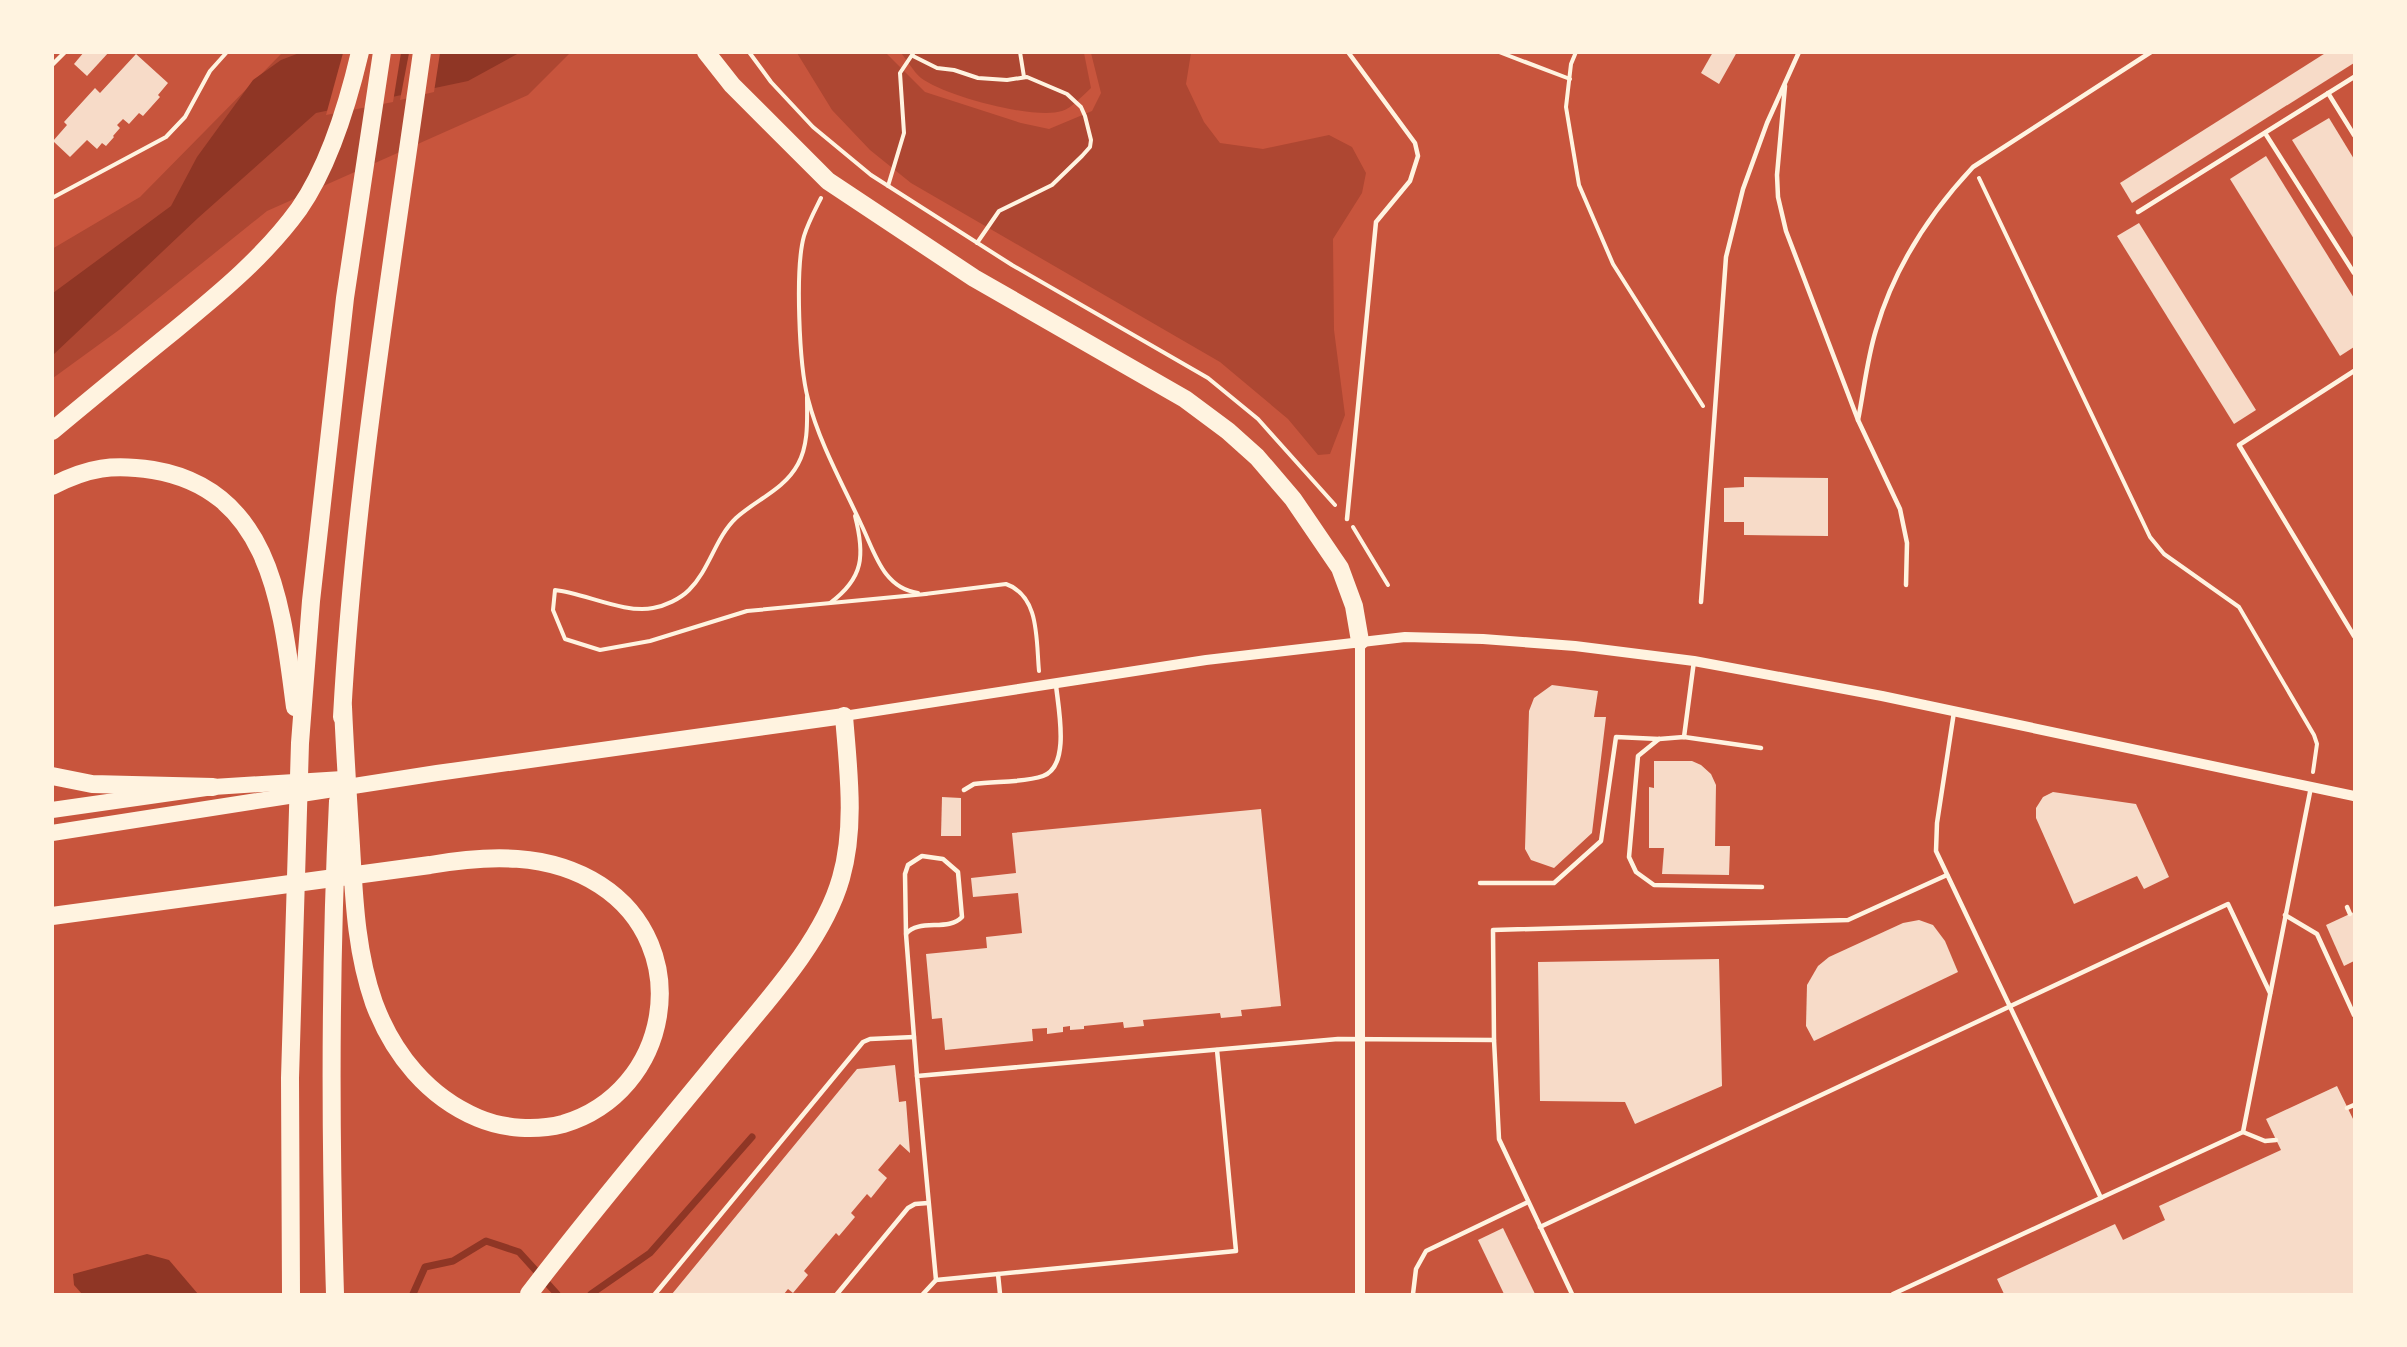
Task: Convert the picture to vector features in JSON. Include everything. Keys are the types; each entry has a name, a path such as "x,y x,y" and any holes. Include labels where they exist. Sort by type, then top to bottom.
{"highway":[{"path":"52,431 219,294 261,254 300,207 321,166 343,113 360,52"},
{"path":"291,1294 290,1078 300,743 326,459 345,298 382,52"},
{"path":"334,1294 333,913 343,707 367,438 382,317 422,52"},
{"path":"706,52 732,85 828,181 974,278 1175,393 1228,431 1257,457 1293,500 1340,568 1354,606 1360,641"},
{"path":"52,486 104,466 126,466 171,473 195,482 240,518 251,533 271,573 278,599 286,633 300,743"},
{"path":"52,916 221,895 430,865 501,858 553,865 599,885 633,915 647,937 656,960 660,1006 657,1028 642,1062 607,1102 591,1113 556,1126 535,1129 487,1122 461,1111 441,1098 408,1066 384,1026 368,982 357,929 343,707"},
{"path":"52,833 437,773 844,716 849,777 848,840 842,878 823,920 806,948 750,1021 570,1241 530,1294"},
{"path":"52,810 213,787 437,773"},
{"path":"52,776 92,784 213,787"}],"street":[{"path":"844,716 1040,684 1360,641 1405,637 1484,639 1575,646 1694,661 1954,712 2355,796"},
{"path":"1360,641 1360,1294"}],"lane":[{"path":"52,65 64,52"},
{"path":"1347,519 1376,222 1410,181 1418,156 1415,143 1348,52"},
{"path":"1701,602 1726,257 1735,214 1767,123 1799,52"},
{"path":"1858,420 1876,330 1906,255 1950,191 1973,167 2151,52"},
{"path":"2138,212 2355,77"},
{"path":"1786,81 1777,175 1778,197 1786,231 1858,420 1900,509 1906,543 1906,585"},
{"path":"2328,93 2355,135"},
{"path":"2265,133 2355,273"},
{"path":"2355,371 2239,445 2355,636"},
{"path":"1684,737 1694,661"},
{"path":"964,790 974,784 1044,776 1055,767 1061,744 1055,682"},
{"path":"1954,712 1935,837 1936,851 2101,1198"},
{"path":"1480,883 1554,883 1601,841 1617,737 1659,739 1684,737 1761,748"},
{"path":"1659,739 1638,756 1629,857 1636,873 1654,885 1762,887"},
{"path":"2243,1132 2311,788"},
{"path":"906,934 912,928 953,924 962,917 959,876 947,861 926,855 908,865 904,874 906,934 917,1076 936,1280"},
{"path":"1572,1294 1499,1139 1494,1040 1493,930 1848,920 1947,875"},
{"path":"1540,1227 2228,904 2270,993"},
{"path":"2347,907 2350,914"},
{"path":"2285,915 2317,934 2354,1013"},
{"path":"655,1294 863,1042 870,1039 914,1037"},
{"path":"917,1076 1360,1038 1494,1040"},
{"path":"924,1294 936,1280 1236,1251 1217,1050"},
{"path":"2347,1108 2355,1105"},
{"path":"1893,1294 2243,1132 2265,1140 2276,1140"},
{"path":"1413,1294 1416,1269 1426,1251 1528,1202"},
{"path":"837,1294 908,1208 915,1204 928,1203"},
{"path":"998,1274 1000,1294"}],"path":[{"path":"52,198 76,188 166,137 185,117 210,71 227,52"},
{"path":"748,52 771,82 813,127 888,186 977,243 1208,378 1258,419 1347,519 1388,585"},
{"path":"1020,52 1024,77"},
{"path":"1499,52 1569,79"},
{"path":"1576,52 1569,79 1566,107 1579,185 1613,264 1714,423"},
{"path":"888,186 904,133 900,73 914,54 937,68 954,70 978,78 1007,81 1024,77 1067,94 1081,107 1091,140 1090,147 1052,185 999,211 977,243"},
{"path":"1973,167 2150,537 2164,554 2239,607 2314,735 2317,744 2311,788"},
{"path":"828,181 804,236 800,261 799,309 807,397 806,441 798,464 777,490 735,519 720,537 701,576 687,592 672,602 652,609 634,609 596,601 574,592 555,590 554,610 565,639 600,651 650,641 747,611 1006,584 1017,587 1026,596 1032,609 1040,684"},
{"path":"807,397 819,433 852,506 892,584 902,591 926,594"},
{"path":"829,604 845,592 856,576 861,562 858,526 852,506"}],"shaded area":[{"path":"302,52 519,53 468,81 316,113 198,218 53,355 53,293 171,206 197,157 253,80 281,60"},
{"path":"282,53 570,53 528,95 267,211 119,330 53,378 52,249 140,197"},
{"path":"797,53 886,53 925,92 1021,123 1049,129 1092,111 1101,93 1091,53 1191,53 1186,84 1204,122 1220,143 1263,149 1329,135 1352,147 1366,173 1362,193 1333,239 1334,330 1345,415 1330,454 1318,455 1288,419 1220,362 911,183 870,150 832,110"},
{"path":"901,53 1084,53 1091,88 1062,111 1049,113 1011,109 969,99 933,85 918,75"},
{"path":"147,1254 169,1260 198,1294 82,1294 74,1285 73,1274"}],"pier":[{"path":"343,53 401,53 393,102 326,115"},
{"path":"409,53 440,53 434,92 400,100"}],"building":[{"path":"84,52 109,52 87,76 74,64"},
{"path":"1713,52 1737,52 1719,84 1701,73"},
{"path":"2327,52 2354,52 2354,63 2132,203 2120,183"},
{"path":"136,54 168,83 158,95 160,97 143,116 139,113 129,124 123,119 117,125 120,128 106,146 102,143 97,149 87,140 70,157 53,141 67,125 64,122 95,88 100,93"},
{"path":"2329,118 2354,159 2354,239 2292,140"},
{"path":"2266,156 2354,298 2354,347 2340,356 2230,179"},
{"path":"2139,223 2256,410 2234,424 2117,236"},
{"path":"1744,477 1828,478 1828,536 1744,535 1744,522 1724,522 1724,488 1744,487"},
{"path":"1552,685 1598,691 1594,717 1606,717 1592,833 1554,868 1531,860 1525,849 1529,711 1534,698"},
{"path":"1654,761 1692,761 1711,774 1716,785 1715,846 1730,846 1729,875 1662,874 1664,848 1649,848 1649,787 1654,788"},
{"path":"2053,792 2136,804 2169,877 2144,889 2137,876 2074,904 2036,818 2036,808 2043,797"},
{"path":"942,797 961,798 961,836 941,836"},
{"path":"1261,809 1281,1006 1241,1010 1242,1016 1221,1018 1220,1013 1143,1020 1144,1026 1124,1028 1123,1022 1084,1026 1084,1029 1070,1030 1070,1026 1063,1027 1063,1032 1047,1034 1047,1028 1032,1029 1033,1041 945,1050 942,1018 932,1019 926,954 987,948 986,937 1022,933 1018,893 973,897 971,878 1016,873 1012,833"},
{"path":"2354,912 2354,961 2344,966 2326,925"},
{"path":"1919,920 1933,925 1945,941 1958,972 1814,1041 1806,1026 1807,985 1818,966 1829,957 1903,923"},
{"path":"1719,959 1722,1086 1635,1124 1625,1102 1540,1101 1538,962"},
{"path":"895,1065 899,1102 906,1101 910,1153 900,1144 878,1170 887,1178 871,1198 867,1194 851,1213 855,1217 839,1236 836,1233 804,1271 808,1275 793,1293 788,1289 784,1294 672,1294 857,1069"},
{"path":"2337,1086 2354,1121 2354,1294 2004,1294 1997,1279 2115,1224 2123,1240 2165,1220 2159,1206 2281,1150 2266,1119"},
{"path":"1503,1228 1535,1294 1504,1294 1478,1240"}],"waterway":[{"path":"591,1294 650,1253 752,1137"},
{"path":"413,1294 425,1267 453,1261 486,1241 519,1252 557,1294"}]}
